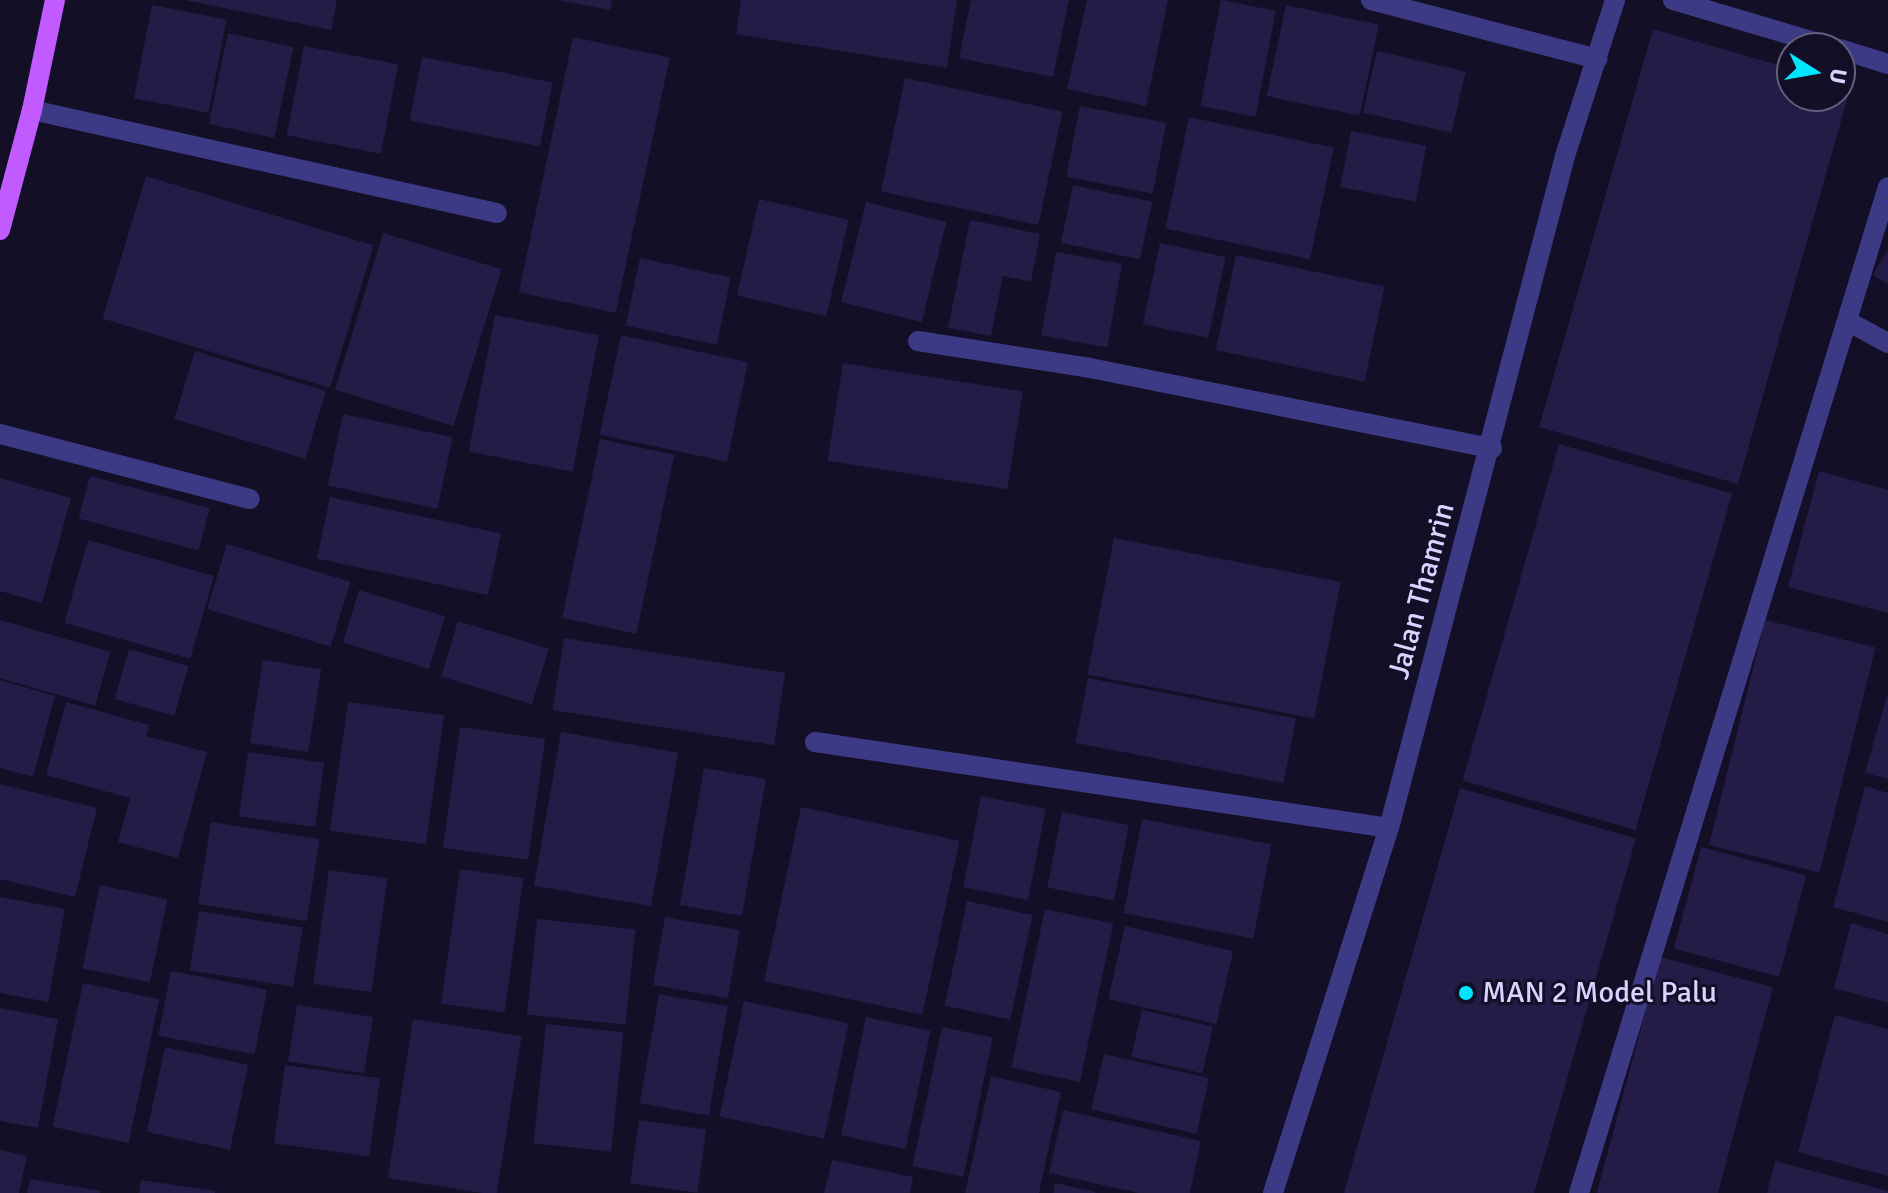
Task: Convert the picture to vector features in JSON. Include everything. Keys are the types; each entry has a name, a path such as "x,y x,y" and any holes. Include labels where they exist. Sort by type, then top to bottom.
{"main road":[{"path":"0,230 32,110 55,0"}],"street":[{"path":"1371,0 1597,59"},
{"name":"Jalan Thamrin","path":"1273,1193 1389,828 1492,448 1565,156 1615,0"},
{"path":"1673,0 1781,32"},
{"path":"1856,54 1888,64"},
{"path":"32,110 497,213"},
{"path":"1579,1193 1888,187"},
{"path":"1849,322 1888,343"},
{"path":"918,341 1090,368 1492,448"},
{"path":"0,434 250,499"},
{"path":"815,742 1389,828"}],"building":[{"path":"185,0 337,0 331,30"},
{"path":"558,0 612,0 610,10"},
{"path":"741,0 957,0 947,68 736,34"},
{"path":"971,0 1069,0 1053,77 959,58"},
{"path":"1087,0 1168,0 1146,106 1067,89"},
{"path":"1221,0 1276,11 1255,117 1200,106"},
{"path":"152,5 227,20 208,113 134,98"},
{"path":"1286,5 1379,25 1360,116 1267,96"},
{"path":"1653,29 1776,64 1776,112 1844,112 1738,484 1539,427"},
{"path":"228,33 294,47 274,138 209,124"},
{"path":"573,37 670,58 616,313 519,292"},
{"path":"304,46 398,64 381,154 287,135"},
{"path":"1377,51 1466,71 1451,133 1363,112"},
{"path":"422,57 553,82 540,146 410,121"},
{"path":"905,78 1062,111 1038,225 881,191"},
{"path":"1080,106 1166,123 1153,193 1066,177"},
{"path":"1189,117 1334,148 1310,259 1165,229"},
{"path":"1351,131 1427,146 1416,202 1340,187"},
{"path":"146,176 374,246 330,388 102,318"},
{"path":"1073,185 1152,202 1140,260 1061,243"},
{"path":"759,199 849,220 826,316 737,295"},
{"path":"866,202 947,222 922,322 841,302"},
{"path":"970,220 1040,234 1031,282 1003,276 991,336 948,328"},
{"path":"383,233 502,269 454,426 335,390"},
{"path":"1160,243 1226,257 1208,338 1143,324"},
{"path":"1888,249 1888,284 1873,275"},
{"path":"1056,252 1122,264 1107,347 1041,336"},
{"path":"1236,255 1385,287 1365,381 1216,350"},
{"path":"640,258 731,277 717,345 626,325"},
{"path":"495,315 599,335 573,472 468,451"},
{"path":"621,335 748,362 727,462 600,435"},
{"path":"195,351 326,391 305,459 174,419"},
{"path":"843,363 1023,391 1007,489 828,461"},
{"path":"343,414 453,437 437,509 328,485"},
{"path":"600,439 674,455 636,634 562,618"},
{"path":"1559,444 1732,494 1636,830 1463,780"},
{"path":"1819,471 1888,490 1888,613 1788,587"},
{"path":"90,476 210,508 198,551 79,519"},
{"path":"0,478 71,498 42,603 0,591"},
{"path":"330,497 501,533 488,595 317,559"},
{"path":"1114,538 1341,582 1314,719 1087,674"},
{"path":"88,540 214,576 190,659 64,623"},
{"path":"227,544 350,582 330,647 207,609"},
{"path":"359,590 445,616 429,669 343,643"},
{"path":"0,620 111,652 95,706 0,678"},
{"path":"1765,620 1876,648 1819,873 1709,845"},
{"path":"458,621 549,649 532,704 441,676"},
{"path":"564,638 785,673 774,745 553,710"},
{"path":"129,649 189,666 174,716 115,699"},
{"path":"263,660 321,669 308,752 250,743"},
{"path":"1088,678 1296,718 1284,783 1075,743"},
{"path":"0,680 55,696 33,777 0,768"},
{"path":"1888,692 1888,779 1865,773"},
{"path":"66,702 149,725 146,736 207,752 178,858 118,842 130,798 46,775"},
{"path":"348,702 444,715 426,844 330,831"},
{"path":"460,727 545,739 528,860 443,848"},
{"path":"561,732 678,753 651,906 534,886"},
{"path":"248,752 324,763 315,827 239,816"},
{"path":"704,768 766,779 742,916 680,905"},
{"path":"0,784 97,808 75,897 0,879"},
{"path":"1865,786 1888,793 1888,922 1833,907"},
{"path":"1460,788 1636,838 1534,1193 1344,1193"},
{"path":"981,796 1046,809 1028,900 963,887"},
{"path":"801,807 959,841 922,1015 764,981"},
{"path":"1062,812 1129,825 1114,901 1047,888"},
{"path":"1142,819 1272,844 1253,938 1124,913"},
{"path":"211,822 320,839 307,921 198,904"},
{"path":"1701,847 1806,875 1779,977 1674,948"},
{"path":"460,869 523,878 504,1013 441,1004"},
{"path":"329,870 387,878 371,992 313,984"},
{"path":"100,885 167,899 150,982 82,968"},
{"path":"0,897 65,909 48,1002 0,993"},
{"path":"967,901 1033,915 1010,1020 945,1006"},
{"path":"1045,909 1113,924 1080,1082 1011,1067"},
{"path":"199,911 303,927 293,987 190,970"},
{"path":"665,917 740,930 728,998 653,985"},
{"path":"537,919 635,929 625,1025 527,1014"},
{"path":"1851,923 1888,934 1888,1003 1834,988"},
{"path":"1125,926 1233,951 1216,1024 1108,999"},
{"path":"1660,957 1773,987 1718,1193 1597,1193"},
{"path":"171,971 267,990 255,1054 158,1036"},
{"path":"83,983 159,999 129,1143 52,1127"},
{"path":"659,994 728,1006 709,1115 640,1103"},
{"path":"744,1001 849,1023 824,1139 719,1116"},
{"path":"297,1005 373,1017 364,1073 288,1061"},
{"path":"0,1008 58,1019 38,1128 0,1121"},
{"path":"1142,1010 1213,1026 1202,1073 1131,1057"},
{"path":"1835,1015 1888,1029 1888,1176 1798,1152"},
{"path":"866,1017 931,1031 905,1149 841,1135"},
{"path":"413,1019 522,1036 497,1193 388,1178"},
{"path":"546,1024 624,1032 611,1151 533,1143"},
{"path":"942,1027 993,1038 963,1177 912,1166"},
{"path":"165,1047 248,1065 230,1150 147,1132"},
{"path":"1104,1054 1209,1078 1196,1134 1091,1110"},
{"path":"285,1065 380,1078 369,1157 274,1143"},
{"path":"991,1076 1061,1092 1039,1193 965,1193"},
{"path":"1063,1110 1201,1141 1190,1193 1138,1193 1049,1173"},
{"path":"639,1120 706,1129 697,1193 630,1183"},
{"path":"0,1150 27,1156 19,1193 0,1193"},
{"path":"832,1160 913,1177 910,1193 824,1193"},
{"path":"1775,1161 1888,1191 1888,1193 1767,1193"},
{"path":"30,1179 100,1191 100,1193 27,1193"},
{"path":"141,1180 215,1191 215,1193 139,1193"},
{"path":"1055,1183 1096,1192 1053,1193"}],"place":[{"name":"MAN 2 Model Palu","path":"1466,993"}]}
